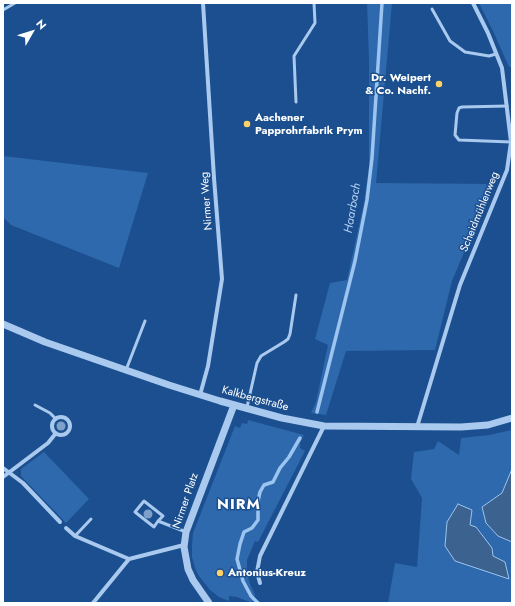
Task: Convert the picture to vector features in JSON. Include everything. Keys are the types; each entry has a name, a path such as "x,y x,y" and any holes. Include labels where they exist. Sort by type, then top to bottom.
{"street":[{"name":"Nirmer Weg","path":"200,395 208,366 222,279 203,3"},
{"name":"Scheidmühlenweg","path":"417,428 460,285 507,170 511,142 502,68 473,3"},
{"name":"Kalkbergstraße","path":"3,324 45,342 200,395 282,418 324,426 444,428 488,425 512,418"},
{"name":"Nirmer Platz","path":"210,603 193,580 188,569 184,545 186,532 234,405"},
{"path":"56,419 66,419 70,426 68,431 64,434 56,433 53,425 56,419"},
{"path":"260,584 257,572 260,556 324,426"},
{"path":"3,477 48,442 56,433"},
{"path":"3,468 23,483 60,522"},
{"path":"66,528 74,536 129,559"},
{"path":"93,603 129,559 184,545"}],"lane":[{"path":"3,10 15,3"},
{"path":"296,102 294,56 315,23 314,3"},
{"path":"432,9 450,41 465,52 489,56 496,54"},
{"path":"507,106 459,108 456,113 456,135 460,140 511,142"},
{"path":"246,409 257,363 261,356 288,339 296,295"},
{"path":"126,370 145,321"},
{"path":"35,405 50,413 56,419"},
{"path":"144,501 163,516 158,521 154,527 135,512 144,501"},
{"path":"74,536 91,519"},
{"path":"158,521 186,532"}],"shaded area":[{"path":"367,3 392,3 376,183 493,184 452,281 435,350 346,351 326,415 311,413 316,402 328,345 315,339 330,283 347,280 364,203 369,166 369,59"},
{"path":"479,3 512,3 512,67 509,67"},
{"path":"3,156 148,173 119,268 11,225 3,217"},
{"path":"248,420 304,435 300,443 300,448 305,451 258,542 255,541 247,560 247,572 255,595 252,603 237,597 229,596 229,601 219,597 210,590 199,576 192,557 193,533 235,426 240,428 242,423 247,424"},
{"path":"512,430 512,469 502,493 498,536 512,542 512,603 388,603 395,563 417,567 422,498 411,479 414,452 434,449 438,441 459,455 461,438 489,435","holes":["458,504 470,525 509,579 479,568"]},
{"path":"44,452 89,499 66,523 21,476 21,469"},
{"path":"512,469 512,542 498,536 486,523 482,507 502,493"},
{"path":"458,504 472,510 470,525 476,527 492,548 493,556 505,562 509,579 455,561 445,546 447,522"}],"waterway":[{"name":"Haarbach","path":"317,412 355,261 367,200 372,158 382,3"},
{"name":"Haarbach","path":"258,603 251,596 243,581 237,559 240,544 244,532 252,528 258,520 258,501 260,492 264,485 273,482 280,468 289,457 300,438"}],"place":[{"name":"Dr. Weipert & Co. Nachf.","path":"439,84"},
{"name":"Aachener Papprohrfabrik Prym","path":"247,124"},
{"name":"Antonius-Kreuz","path":"220,573"}],"district":[{"name":"NIRM","path":"239,505"}]}
